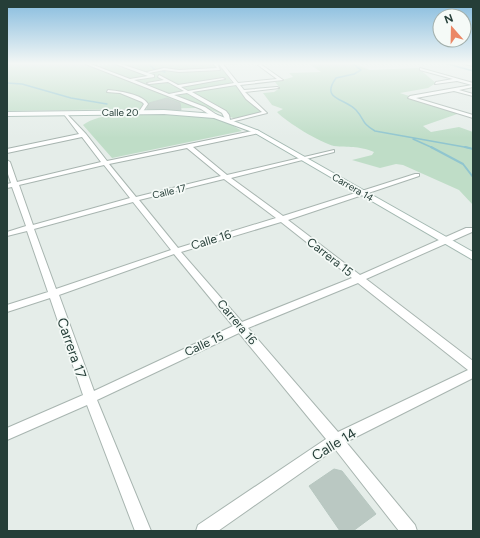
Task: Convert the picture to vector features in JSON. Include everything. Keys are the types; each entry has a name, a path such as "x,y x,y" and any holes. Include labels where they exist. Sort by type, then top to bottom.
{"main road":[{"name":"Calle 20","path":"7,114 140,112 192,113 230,120"},
{"name":"Carrera 14","path":"230,120 257,132 473,257"}],"street":[{"path":"149,88 203,108 214,116"},
{"path":"182,88 224,112 228,115 230,120 265,113 248,98 243,90 275,88"},
{"path":"167,95 208,88"},
{"path":"457,88 410,97 472,116"},
{"path":"453,89 473,95"},
{"path":"108,91 121,92 144,101 146,104 140,112"},
{"name":"Carrera 16","path":"65,113 176,251 336,440 409,531"},
{"path":"11,185 106,163 257,132"},
{"path":"7,151 84,135"},
{"name":"Carrera 15","path":"188,146 227,178 473,367"},
{"name":"Calle 17","path":"7,234 135,199 227,178 332,150"},
{"name":"Carrera 17","path":"7,162 11,185 30,228 90,398 144,531"},
{"name":"Calle 16","path":"7,308 53,294 176,251 417,176"},
{"name":"Calle 15","path":"7,434 90,398 241,327 358,279 469,230"},
{"name":"Calle 14","path":"204,531 336,440 473,373"}],"green space":[{"path":"7,88 204,88 171,94 213,88 238,88 264,113 236,119 208,109 196,108 7,111"},
{"path":"280,88 427,88 400,93 460,113 423,126 431,132 459,127 473,132 473,205 459,190 403,165 396,164 380,168 352,160 372,155 374,152 363,148 334,146 304,132 277,112 283,109 272,105 263,93 274,92"},
{"path":"156,113 193,114 225,121 242,131 112,158 83,125 90,121 108,116"}],"building":[{"path":"167,98 180,103 181,110 147,109 149,103"},
{"path":"334,469 342,471 376,514 353,531 340,531 309,486"}],"waterway":[{"path":"36,88 71,98 107,104"},
{"path":"331,88 332,95 356,110 365,123 375,131 466,147"},
{"path":"413,139 432,148"},
{"path":"466,147 473,149"},
{"path":"432,148 463,164 473,177"}]}
